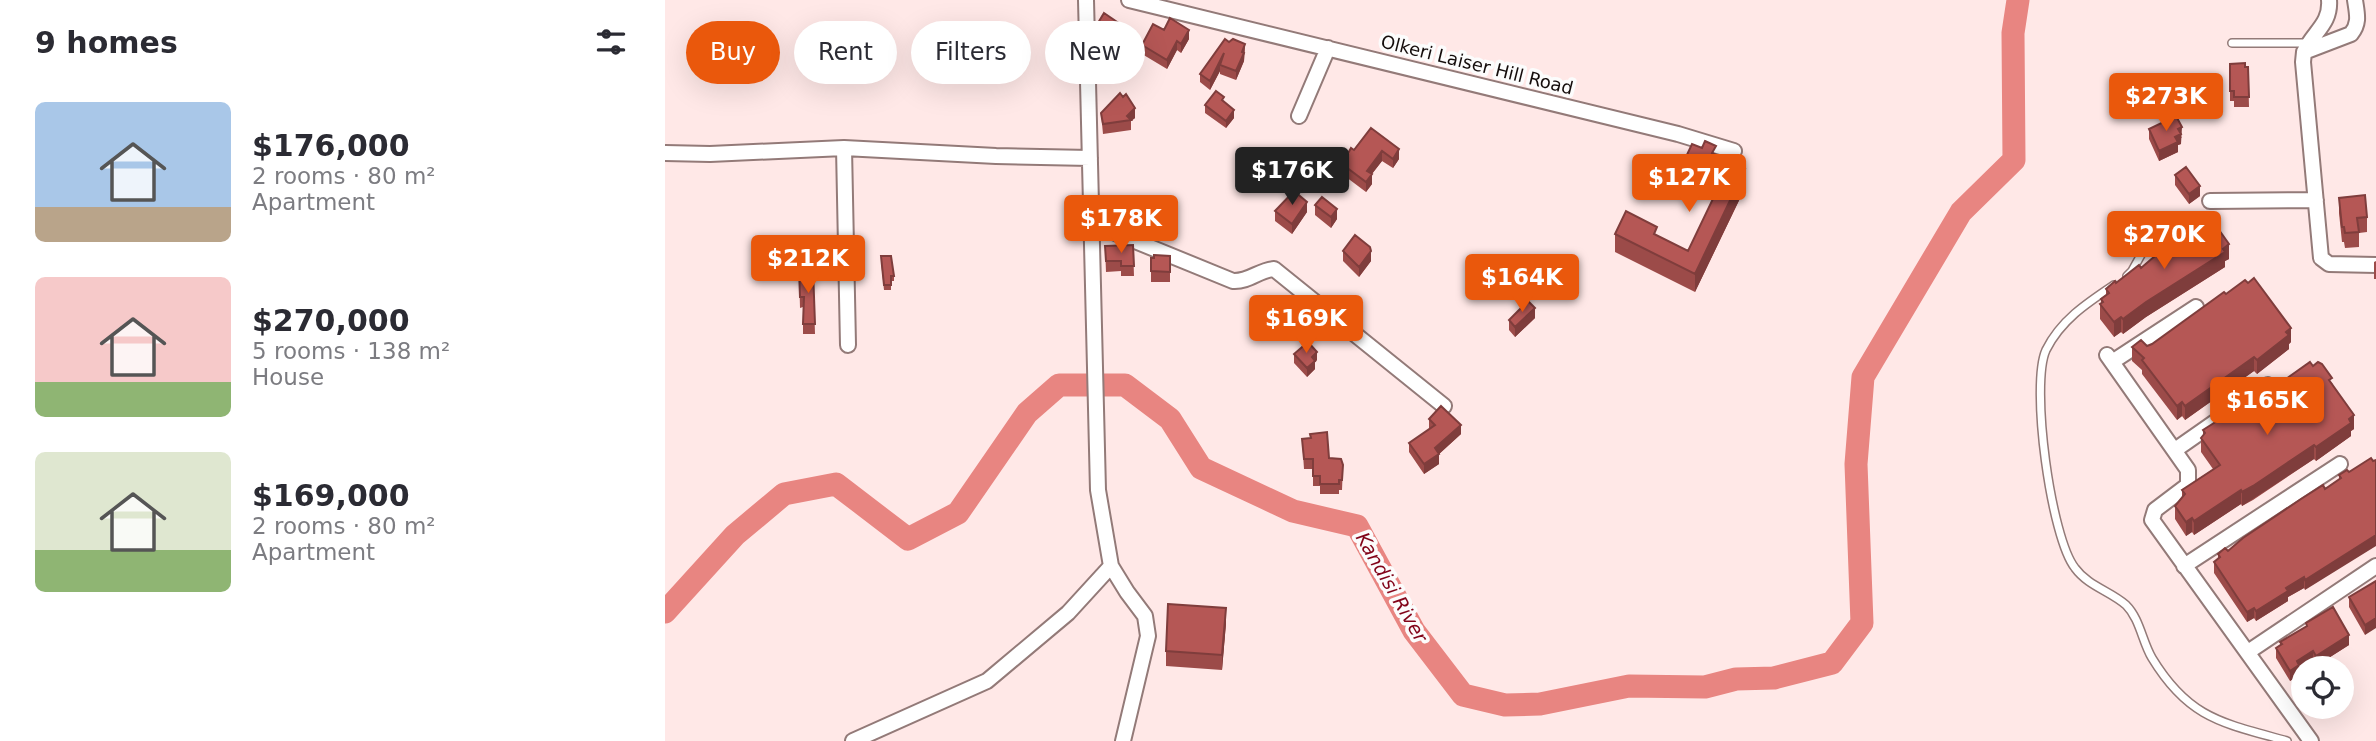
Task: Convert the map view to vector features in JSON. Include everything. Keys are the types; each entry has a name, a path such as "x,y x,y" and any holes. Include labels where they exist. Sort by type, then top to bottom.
{"street":[{"path":"1087,0 1097,490 1111,566 1146,616 1147,636 1123,741"},
{"name":"Olkeri Laiser Hill Road","path":"1129,0 1678,134 1734,151"},
{"path":"2329,0 2330,12 2306,47 2303,62 2321,258 2329,264 2376,265"},
{"path":"2306,47 2351,34 2358,23 2355,0"},
{"path":"1299,116 1328,48"},
{"path":"665,153 710,154 844,148 1090,158"},
{"path":"844,148 848,345"},
{"path":"2210,201 2315,201"},
{"path":"1091,223 1233,281 1241,282 1264,270 1274,269 1444,406"},
{"path":"2196,307 2110,359 2188,470 2188,485 2155,510 2152,520 2311,741"},
{"path":"2175,450 2268,384"},
{"path":"2184,566 2340,464"},
{"path":"853,741 987,681 1068,613 1111,566"},
{"path":"2248,652 2376,566"}],"lane":[{"path":"2232,43 2306,47"},
{"path":"2152,235 2133,271 2080,307 2053,338 2045,354 2040,377 2040,400 2054,516 2064,550 2074,567 2085,581 2126,605 2136,618 2150,655 2181,695 2199,711 2219,722 2287,741"}],"building":[{"path":"1104,13 1116,21 1099,21"},
{"path":"1170,18 1189,30 1181,44 1177,41 1167,60 1145,47 1145,39 1153,24 1164,30"},
{"path":"1225,39 1245,44 1244,53 1236,71 1220,65 1224,53 1210,81 1200,74"},
{"path":"2245,63 2245,67 2248,67 2249,97 2234,97 2234,91 2230,91 2230,64"},
{"path":"1216,91 1234,110 1226,121 1205,105"},
{"path":"1120,93 1123,97 1126,94 1135,108 1127,116 1131,120 1103,124 1101,113"},
{"path":"2176,116 2182,127 2178,129 2181,134 2175,137 2178,142 2159,151 2149,129"},
{"path":"1371,128 1399,149 1393,159 1382,151 1367,171 1372,174 1366,182 1342,164 1351,148 1354,150"},
{"path":"1705,141 1716,146 1712,153 1745,169 1695,274 1615,234 1626,211 1657,227 1654,234 1688,251 1723,178 1685,159 1692,144 1702,148"},
{"path":"2186,167 2200,186 2189,194 2175,175"},
{"path":"1294,191 1307,202 1292,224 1275,211"},
{"path":"2365,195 2367,217 2357,218 2359,232 2345,233 2339,198"},
{"path":"1322,197 1337,209 1331,217 1315,205"},
{"path":"2212,220 2229,244 2223,249 2225,252 2123,319 2121,317 2114,322 2100,304 2103,302 2101,299 2109,293 2106,289 2139,265 2141,268 2162,250 2164,253"},
{"path":"1355,235 1370,247 1371,251 1359,267 1343,251"},
{"path":"1133,245 1134,266 1121,266 1121,261 1106,261 1105,246"},
{"path":"1154,255 1170,256 1170,272 1151,271 1151,258 1154,258"},
{"path":"881,256 891,256 894,276 891,276 891,285 884,285"},
{"path":"799,269 813,269 815,324 803,324 804,297 800,297"},
{"path":"2254,278 2291,328 2286,332 2289,335 2257,360 2254,357 2185,406 2182,402 2177,406 2142,360 2144,358 2132,347 2141,340 2147,346 2152,344 2224,292 2226,294 2245,280 2248,283"},
{"path":"1528,301 1535,308 1515,327 1509,320"},
{"path":"1308,342 1317,352 1312,357 1315,361 1307,368 1294,354"},
{"path":"2310,362 2313,366 2318,362 2322,364 2332,378 2329,380 2354,415 2349,419 2351,423 2253,486 2242,492 2241,490 2194,521 2192,518 2186,522 2175,506 2185,494 2182,490 2220,465 2201,438 2205,433 2203,430 2261,393 2263,395"},
{"path":"1441,406 1461,425 1435,448 1439,454 1424,464 1409,443 1435,425 1429,419"},
{"path":"1327,432 1329,458 1341,459 1343,465 1342,480 1339,480 1339,484 1320,484 1320,476 1313,476 1313,459 1304,459 1302,439 1311,438 1310,434"},
{"path":"2371,458 2376,460 2376,535 2305,580 2304,577 2286,588 2288,591 2256,611 2254,608 2247,612 2214,562 2220,557 2218,554 2225,548 2228,551 2301,499 2323,485 2325,489 2341,478 2339,475"},
{"path":"2376,581 2376,618 2365,625 2349,597"},
{"path":"1168,604 1226,608 1222,655 1166,651"},
{"path":"2333,607 2349,635 2316,656 2313,651 2305,656 2291,656 2290,671 2276,648 2282,644 2280,642 2307,626 2306,623"}],"waterway":[{"name":"Kandisi River","path":"665,612 735,535 784,494 836,484 908,539 958,513 1027,413 1059,385 1125,385 1170,419 1201,468 1293,511 1357,526 1414,631 1463,695 1505,705 1540,704 1629,686 1705,687 1736,679 1774,678 1832,663 1862,623 1856,464 1863,377 1961,212 2014,160 2013,33 2018,0"}]}
